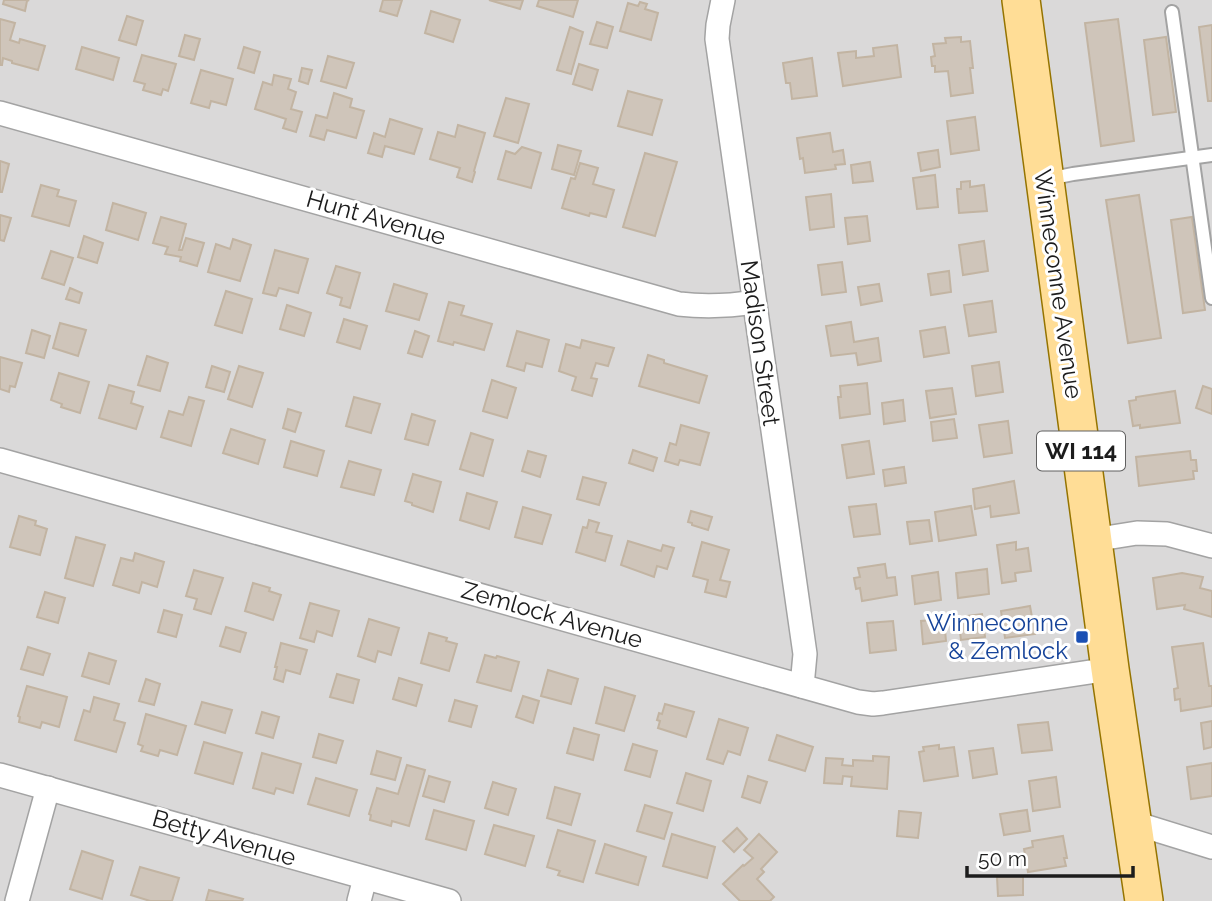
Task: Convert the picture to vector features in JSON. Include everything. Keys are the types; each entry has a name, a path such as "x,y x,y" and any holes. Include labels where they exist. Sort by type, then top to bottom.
{"main road":[{"name":"Winneconne Avenue","path":"1021,0 1110,669 1144,901"}],"street":[{"name":"Madison Street","path":"723,0 717,39 805,654 802,686"},
{"name":"Hunt Avenue","path":"0,113 679,304 703,307 754,302"},
{"name":"Zemlock Avenue","path":"0,460 858,702 873,704 1110,669"},
{"path":"1093,540 1137,533 1167,534 1212,546"},
{"name":"Betty Avenue","path":"0,775 449,901"},
{"path":"17,901 48,788"},
{"path":"1131,822 1212,847"},
{"path":"359,901 365,878"}],"lane":[{"path":"1172,12 1212,298"},
{"path":"1044,179 1212,155"}],"shaded area":[{"path":"0,0 1212,0 1212,901 0,901"}],"building":[{"path":"4,0 29,0 25,11 3,4"},
{"path":"383,0 402,0 397,16 380,11"},
{"path":"489,0 523,0 520,9"},
{"path":"539,0 578,0 573,17 537,6"},
{"path":"640,2 647,4 645,9 658,13 651,40 620,31 628,3 638,6"},
{"path":"431,11 460,20 453,42 425,33"},
{"path":"127,16 143,21 136,45 119,40"},
{"path":"0,19 15,23 10,40 19,43 20,39 45,46 38,70 3,58 0,65"},
{"path":"1118,19 1134,141 1101,146 1085,23"},
{"path":"597,22 613,27 607,48 590,44"},
{"path":"1212,25 1212,101 1208,101 1199,27"},
{"path":"570,27 583,32 571,74 557,70"},
{"path":"185,35 200,39 194,60 179,56"},
{"path":"961,37 961,42 970,41 973,93 951,96 948,71 935,72 935,66 932,66 931,57 935,56 933,44 946,43 945,38"},
{"path":"1166,37 1176,112 1153,115 1144,40"},
{"path":"897,45 901,77 843,86 838,53 856,51 856,58 874,56 873,48"},
{"path":"82,47 119,58 113,80 76,69"},
{"path":"244,47 260,52 254,73 238,68"},
{"path":"142,55 176,64 168,91 163,89 161,95 143,90 145,84 134,81"},
{"path":"328,56 354,63 346,88 321,81"},
{"path":"812,58 817,96 792,99 783,63"},
{"path":"579,64 598,70 592,90 573,84"},
{"path":"302,68 312,70 308,84 299,81"},
{"path":"201,70 233,79 226,105 211,101 209,108 191,103"},
{"path":"274,75 291,79 288,89 296,92 291,109 302,112 296,132 283,128 286,119 255,109 263,82 272,85"},
{"path":"628,91 662,100 652,135 618,126"},
{"path":"334,93 352,99 350,107 364,111 356,138 327,130 324,140 310,136 316,115 327,118"},
{"path":"506,98 529,104 518,143 494,136"},
{"path":"975,117 979,150 951,154 947,121"},
{"path":"390,119 422,129 414,154 385,146 382,157 368,153 374,133 385,137"},
{"path":"458,125 485,133 472,182 457,177 460,168 430,159 438,132 455,137"},
{"path":"830,133 833,152 843,150 845,164 835,165 836,169 805,173 797,138"},
{"path":"558,145 581,151 574,175 552,169"},
{"path":"522,147 541,153 531,188 498,179 506,151 515,154"},
{"path":"938,150 940,167 921,171 918,153"},
{"path":"645,153 677,162 655,236 623,227"},
{"path":"0,161 9,164 2,192 0,192"},
{"path":"870,162 873,181 853,183 851,165"},
{"path":"580,163 598,168 593,184 614,190 606,217 590,213 589,216 562,208 571,178 575,179"},
{"path":"935,175 938,207 917,209 913,178"},
{"path":"970,181 970,187 984,185 987,211 959,213 957,189 961,189 961,182"},
{"path":"41,185 59,190 57,196 76,201 69,226 32,216"},
{"path":"831,194 834,227 810,230 806,197"},
{"path":"1139,195 1161,338 1128,343 1106,200"},
{"path":"113,203 146,213 138,240 106,230"},
{"path":"0,215 11,218 4,241 0,240"},
{"path":"867,216 870,241 848,244 845,218"},
{"path":"161,217 186,224 179,250 182,250 186,238 204,243 197,266 180,261 181,257 165,254 168,247 153,243"},
{"path":"1192,217 1205,310 1183,313 1171,220"},
{"path":"84,236 103,243 97,263 78,257"},
{"path":"233,239 251,245 240,281 208,272 216,244 230,249"},
{"path":"984,241 988,271 963,275 959,245"},
{"path":"275,250 308,259 298,293 279,288 276,296 263,293"},
{"path":"51,251 73,258 64,285 42,278"},
{"path":"842,262 846,292 822,295 818,265"},
{"path":"336,266 360,273 350,308 340,305 342,298 327,293"},
{"path":"949,271 951,292 931,295 928,274"},
{"path":"394,284 427,294 419,320 386,311"},
{"path":"879,284 882,301 861,305 858,287"},
{"path":"70,288 82,293 79,303 66,299"},
{"path":"226,291 252,299 242,333 215,325"},
{"path":"992,301 996,332 969,336 964,305"},
{"path":"449,302 464,306 461,315 492,324 484,350 438,341"},
{"path":"287,305 311,313 304,336 280,329"},
{"path":"344,319 367,326 360,349 337,342"},
{"path":"851,322 854,342 878,338 881,361 858,365 856,353 831,356 826,326"},
{"path":"60,323 86,330 78,356 53,348"},
{"path":"945,327 949,353 924,357 920,331"},
{"path":"32,330 50,336 44,358 26,353"},
{"path":"415,331 429,336 422,357 408,353"},
{"path":"517,331 549,340 542,367 526,363 524,371 507,366"},
{"path":"582,340 614,348 608,366 596,363 591,378 597,379 592,396 572,390 576,377 559,371 566,344 580,348"},
{"path":"648,355 664,360 664,363 707,376 699,403 639,386"},
{"path":"147,356 168,363 160,391 138,385"},
{"path":"0,357 22,363 15,387 10,386 9,392 0,389"},
{"path":"999,362 1003,392 976,396 972,366"},
{"path":"212,366 230,372 224,392 206,387"},
{"path":"239,366 263,373 252,407 228,399"},
{"path":"59,373 89,382 80,413 61,407 62,404 51,400"},
{"path":"492,380 516,388 507,418 483,411"},
{"path":"867,383 870,414 840,418 840,386"},
{"path":"109,385 134,392 131,403 143,407 136,429 99,418"},
{"path":"1203,386 1212,389 1212,414 1196,408"},
{"path":"952,388 956,414 930,418 926,391"},
{"path":"1175,391 1180,423 1140,428 1140,425 1133,426 1129,401 1136,400 1136,397"},
{"path":"189,397 204,401 191,446 161,437 169,411 183,415"},
{"path":"354,397 380,404 371,433 346,426"},
{"path":"903,400 905,421 884,424 882,403"},
{"path":"288,409 301,413 295,432 283,428"},
{"path":"412,414 435,421 428,445 405,439"},
{"path":"954,419 957,438 933,441 931,422"},
{"path":"1008,421 1012,453 984,457 979,425"},
{"path":"681,425 709,433 700,465 680,460 678,465 665,461 670,443 676,445"},
{"path":"231,429 265,440 258,464 223,453"},
{"path":"471,433 493,440 483,476 460,469"},
{"path":"291,441 324,451 317,476 284,467"},
{"path":"869,441 874,474 847,478 842,445"},
{"path":"633,450 657,458 653,471 629,463"},
{"path":"528,451 546,456 540,477 522,471"},
{"path":"1190,451 1191,460 1196,460 1197,471 1193,471 1194,479 1139,486 1136,457"},
{"path":"349,461 381,470 374,495 341,487"},
{"path":"904,467 906,483 885,486 883,470"},
{"path":"413,474 441,482 433,512 405,501"},
{"path":"583,477 606,483 599,505 577,499"},
{"path":"1014,481 1019,513 991,517 990,506 975,509 973,489"},
{"path":"467,493 497,502 489,529 460,520"},
{"path":"876,504 880,534 854,537 849,507"},
{"path":"971,506 976,535 939,541 935,512"},
{"path":"523,507 551,515 542,544 515,537"},
{"path":"691,511 712,517 708,530 688,522"},
{"path":"19,516 36,521 35,525 47,529 40,555 10,547"},
{"path":"589,520 599,523 596,532 612,536 605,561 576,552 583,527 587,528"},
{"path":"929,520 932,541 910,544 907,522"},
{"path":"76,537 105,545 93,586 65,578"},
{"path":"628,541 661,551 663,545 674,548 667,569 657,566 654,577 621,565"},
{"path":"702,542 729,550 720,580 730,582 726,597 705,592 708,580 693,576"},
{"path":"1016,542 1016,550 1028,548 1031,571 1015,573 1016,581 1002,583 997,545"},
{"path":"135,553 164,562 157,587 142,582 139,593 113,585 121,558 133,561"},
{"path":"885,564 887,578 895,577 897,595 862,601 860,588 856,589 854,578 860,577 858,568"},
{"path":"987,569 989,594 958,598 956,573"},
{"path":"194,570 223,578 211,614 194,609 197,599 186,596"},
{"path":"938,572 941,600 915,604 912,576"},
{"path":"1182,573 1203,577 1200,588 1212,591 1212,617 1184,609 1185,605 1157,609 1153,578"},
{"path":"253,583 270,588 269,591 281,595 273,620 245,611"},
{"path":"45,592 65,598 58,623 37,617"},
{"path":"310,603 339,611 332,636 317,631 314,642 300,638"},
{"path":"1030,606 1035,634 1005,638 1001,611"},
{"path":"164,610 182,615 176,637 158,632"},
{"path":"982,614 985,637 961,640 958,617"},
{"path":"369,619 399,628 391,655 378,651 375,662 358,656"},
{"path":"944,619 946,641 923,644 921,621"},
{"path":"893,621 896,650 870,653 867,623"},
{"path":"226,627 246,633 240,652 220,646"},
{"path":"429,633 457,644 449,671 421,663"},
{"path":"281,643 307,650 300,674 286,670 283,682 274,679"},
{"path":"1203,643 1209,686 1212,686 1212,706 1181,711 1180,699 1175,700 1174,689 1178,688 1172,647"},
{"path":"28,647 50,654 43,675 21,669"},
{"path":"89,653 116,661 109,684 82,676"},
{"path":"485,655 519,662 511,691 477,682"},
{"path":"548,670 578,679 571,704 541,696"},
{"path":"337,674 359,680 353,703 330,697"},
{"path":"399,678 422,685 416,706 393,699"},
{"path":"146,679 160,684 154,705 139,701"},
{"path":"27,686 67,697 59,727 42,722 40,728 19,722 18,716"},
{"path":"605,687 635,696 624,731 596,723"},
{"path":"523,696 539,701 533,723 516,717"},
{"path":"94,697 119,704 114,720 125,723 116,752 75,740 84,710 90,712"},
{"path":"455,700 477,706 471,727 449,721"},
{"path":"202,702 232,710 225,733 195,724"},
{"path":"665,704 694,712 686,737 658,728 659,713 662,714"},
{"path":"262,712 279,717 273,738 256,733"},
{"path":"146,714 186,726 177,755 160,750 158,756 141,751 143,746 138,744"},
{"path":"719,719 748,728 740,755 728,751 723,764 707,759"},
{"path":"1212,721 1212,747 1204,749 1201,723"},
{"path":"1048,722 1052,750 1022,753 1018,725"},
{"path":"574,728 599,735 593,760 567,753"},
{"path":"319,734 343,741 336,763 313,757"},
{"path":"777,735 813,747 805,771 769,760"},
{"path":"204,742 242,753 233,784 195,773"},
{"path":"633,744 657,751 650,777 625,770"},
{"path":"939,745 939,749 954,747 958,776 924,781 919,752 924,751 923,747"},
{"path":"993,748 997,774 973,778 969,751"},
{"path":"377,751 401,758 395,780 371,774"},
{"path":"262,753 301,764 293,793 276,788 274,794 253,788"},
{"path":"873,756 889,757 887,789 851,786 852,777 843,776 842,784 824,783 826,758 843,759 842,765 853,766 853,760 873,761"},
{"path":"1212,763 1212,796 1191,799 1187,767"},
{"path":"407,765 425,770 409,826 392,821 391,826 370,820 369,814 377,788 398,794"},
{"path":"686,773 711,781 703,811 677,803"},
{"path":"429,776 450,782 444,802 423,796"},
{"path":"748,776 767,782 760,803 742,797"},
{"path":"1056,777 1060,807 1033,811 1029,781"},
{"path":"316,778 357,790 349,816 308,804"},
{"path":"493,782 516,789 508,815 485,808"},
{"path":"555,787 580,794 571,825 547,818"},
{"path":"645,805 672,813 664,839 637,831"},
{"path":"434,810 474,821 466,850 426,839"},
{"path":"1027,810 1030,831 1004,835 1000,814"},
{"path":"899,811 921,813 918,838 897,836"},
{"path":"494,825 534,836 525,866 485,854"},
{"path":"737,828 747,839 734,852 723,841"},
{"path":"558,830 595,841 583,882 558,875 560,871 547,867"},
{"path":"672,834 715,847 707,878 663,866"},
{"path":"759,834 777,852 761,869 764,872 757,879 774,897 770,901 740,901 723,884 753,858 744,850"},
{"path":"1063,836 1066,866 1028,872 1024,849 1033,847 1032,841"},
{"path":"605,844 646,857 638,885 596,873"},
{"path":"82,851 113,861 102,899 70,889"},
{"path":"140,867 179,878 172,901 150,901 131,895"},
{"path":"1023,876 1023,895 998,896 997,877"},
{"path":"209,890 243,899 206,901"}],"place":[{"name":"Winneconne & Zemlock","path":"1082,637"}]}
